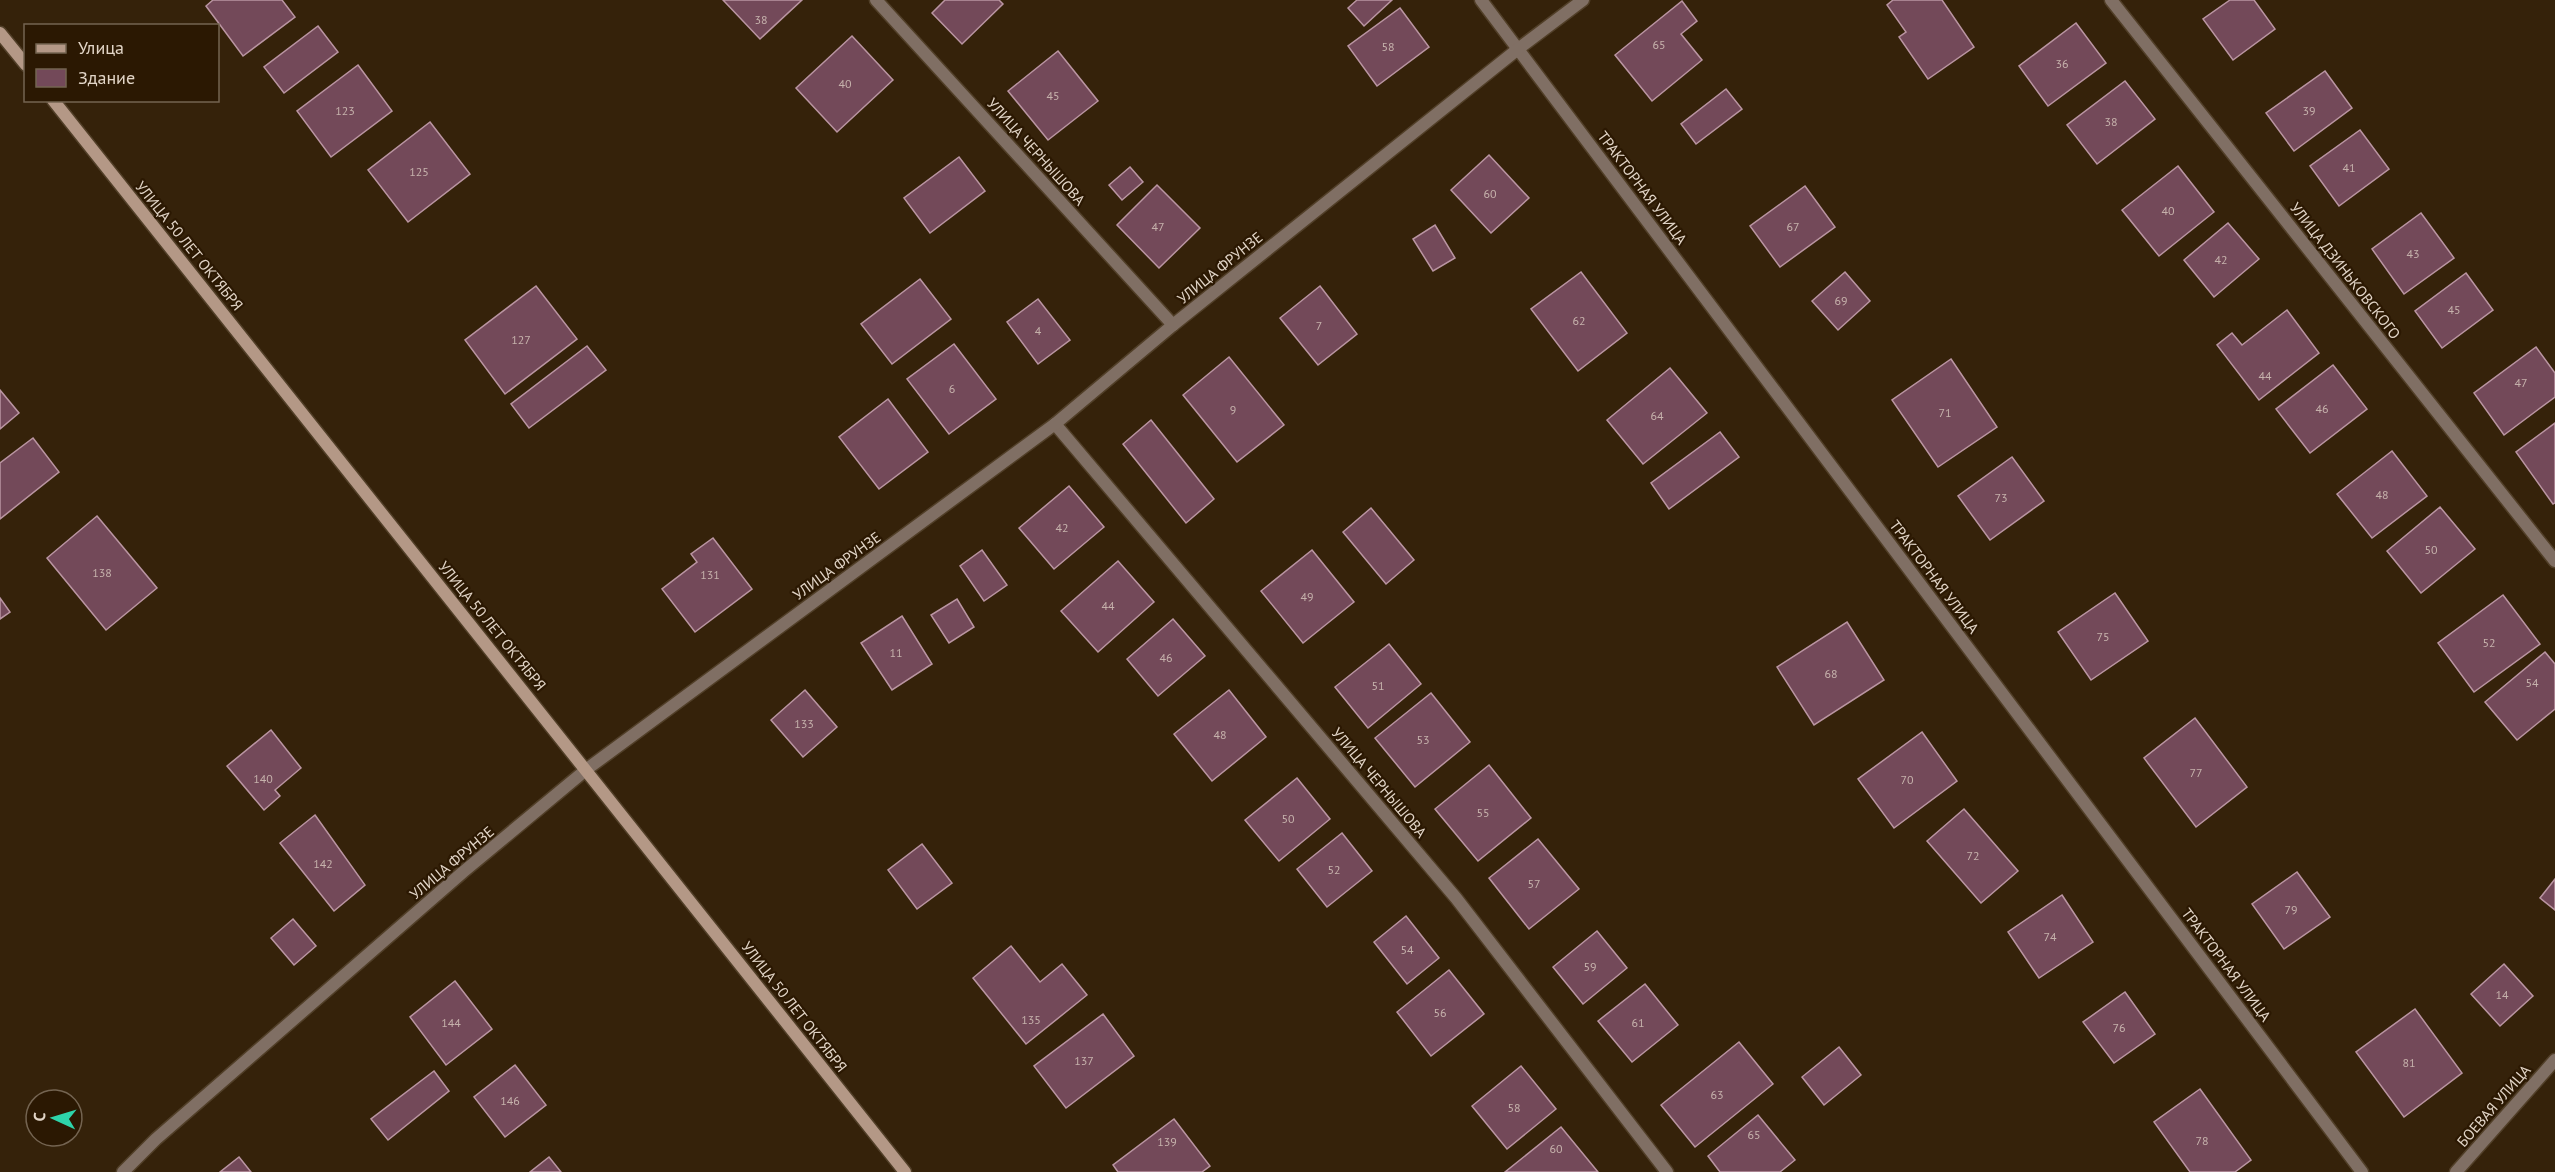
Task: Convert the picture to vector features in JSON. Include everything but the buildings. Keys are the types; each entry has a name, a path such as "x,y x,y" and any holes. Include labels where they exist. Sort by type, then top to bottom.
{"main road":[{"path":"0,33 24,63"},
{"name":"УЛИЦА 50 ЛЕТ ОКТЯБРЯ","path":"56,102 905,1172"}],"street":[{"name":"УЛИЦА ЧЕРНЫШОВА","path":"876,0 1173,325"},
{"name":"ТРАКТОРНАЯ УЛИЦА","path":"1480,0 2362,1172"},
{"name":"УЛИЦА ФРУНЗЕ","path":"123,1172 156,1139 463,872 587,769 1054,424 1173,325 1518,49 1583,0"},
{"name":"УЛИЦА ДЗИНЬКОВСКОГО","path":"2111,0 2555,561"},
{"name":"УЛИЦА ЧЕРНЫШОВА","path":"1054,424 1456,898 1667,1172"},
{"name":"БОЕВАЯ УЛИЦА","path":"2456,1172 2555,1060"}]}
